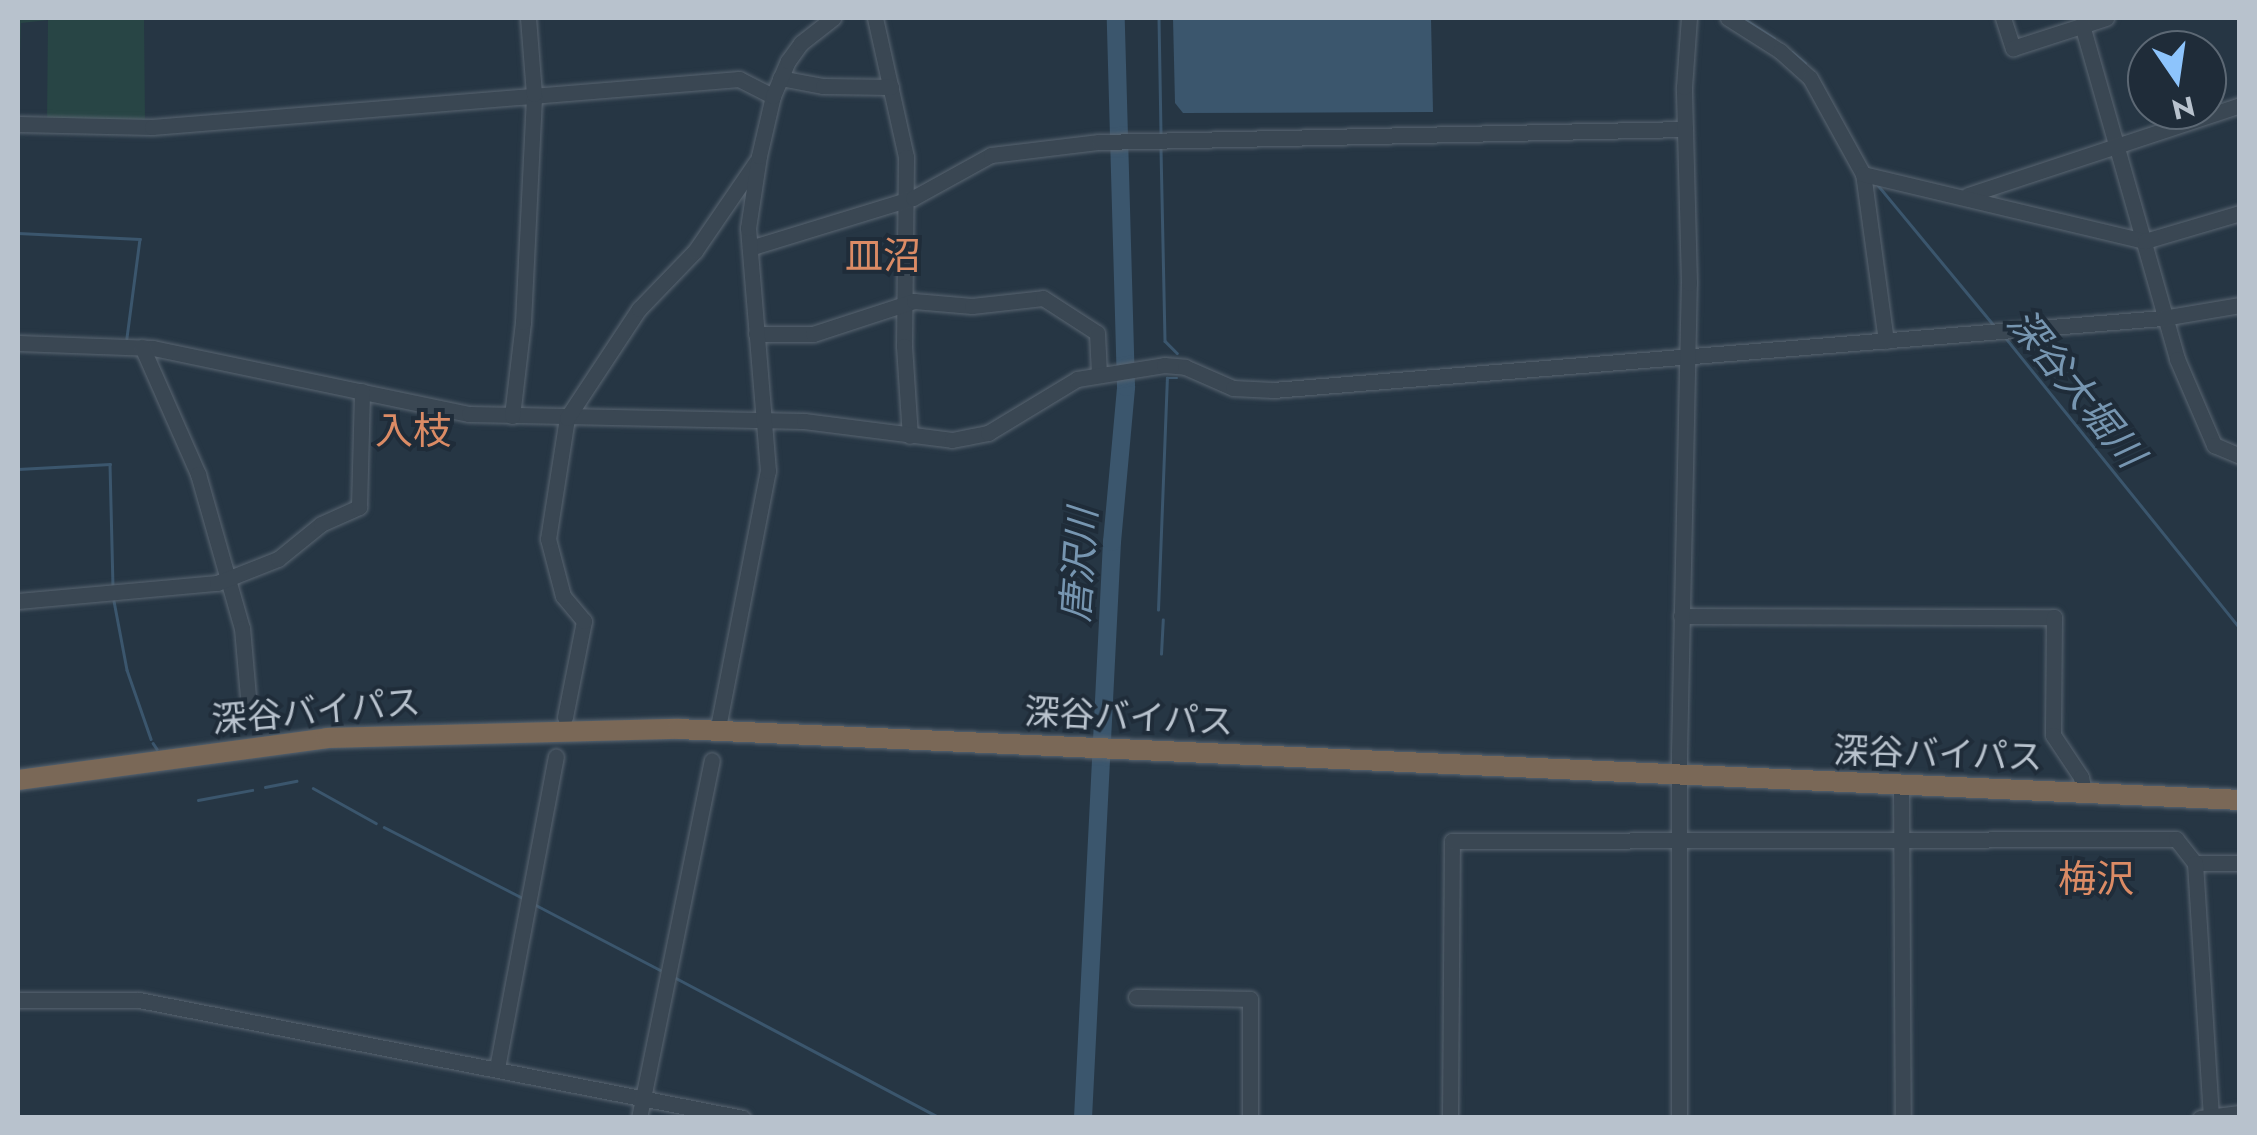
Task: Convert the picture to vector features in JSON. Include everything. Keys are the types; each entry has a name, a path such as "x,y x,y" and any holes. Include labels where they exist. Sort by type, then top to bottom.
{"highway":[{"name":"深谷バイパス","path":"18,780 311,740 504,731 678,729 2240,800"}],"street":[{"path":"512,416 523,322 534,94 528,18"},
{"path":"719,722 768,472 767,423 748,228 759,156 780,78 800,43 832,18"},
{"path":"875,18 906,157 910,436"},
{"path":"1679,1118 1680,616 1688,356 1684,129 1689,18"},
{"path":"1728,18 1780,51 1810,78 1863,174 1886,340"},
{"path":"2003,18 2013,48 2106,18"},
{"path":"2082,25 2119,143 2163,318 2214,444 2240,456"},
{"path":"780,78 823,86 891,87"},
{"path":"18,124 152,128 739,80 773,96"},
{"path":"1968,195 2240,104"},
{"path":"750,248 907,200 991,155 1139,140 1684,129"},
{"path":"566,717 584,621 563,596 548,539 567,418 638,309 695,250 759,156"},
{"path":"1863,174 1968,195 2145,241 2240,213"},
{"path":"756,334 813,334 906,302 972,306 1050,300 1097,333 1101,373"},
{"path":"18,343 142,347 469,414 804,421 952,440 978,436 1069,383 1101,373 1148,367 1185,368 1233,388 1262,391 2163,318 2240,305"},
{"path":"142,347 198,474 242,628 248,696"},
{"path":"18,602 228,580 278,559 321,524 359,507 362,391"},
{"path":"1680,616 2054,617 2053,735 2081,777 2084,793"},
{"path":"496,1068 556,757"},
{"path":"640,1118 712,760"},
{"path":"1902,785 1903,1118"},
{"path":"1450,1118 1452,842 1901,840 2176,840 2195,863 2212,1116"},
{"path":"2195,863 2240,863"},
{"path":"1136,997 1250,999 1250,1118"},
{"path":"18,1000 140,1000 742,1118"},
{"path":"2200,1118 2240,1113"}],"green space":[{"path":"144,18 145,123 47,121 48,20 21,23 18,121 18,19"}],"water":[{"path":"1173,18 1431,18 1433,112 1183,113 1175,103"}],"waterway":[{"name":"唐沢川","path":"1083,1118 1112,542 1126,387 1116,18"},
{"path":"1159,18 1161,133"},
{"name":"深谷大堀川","path":"1743,18 1774,38"},
{"name":"深谷大堀川","path":"1792,52 1805,63"},
{"path":"1161,149 1165,341 1177,353"},
{"name":"深谷大堀川","path":"1877,184 1993,324"},
{"path":"18,233 140,239 127,338"},
{"name":"深谷大堀川","path":"2005,337 2240,628"},
{"path":"1158,610 1167,378 1177,378"},
{"path":"18,469 110,464 113,588"},
{"path":"114,601 127,670 151,739"},
{"path":"1161,654 1163,620"},
{"path":"244,702 246,726"},
{"path":"153,743 157,749"},
{"path":"265,787 296,781"},
{"path":"313,788 376,823"},
{"path":"198,800 252,790"},
{"path":"384,827 523,898"},
{"path":"534,904 660,970"},
{"path":"676,978 940,1118"}],"district":[{"name":"皿沼","path":"883,256"},
{"name":"入枝","path":"413,431"},
{"name":"梅沢","path":"2096,879"}]}
